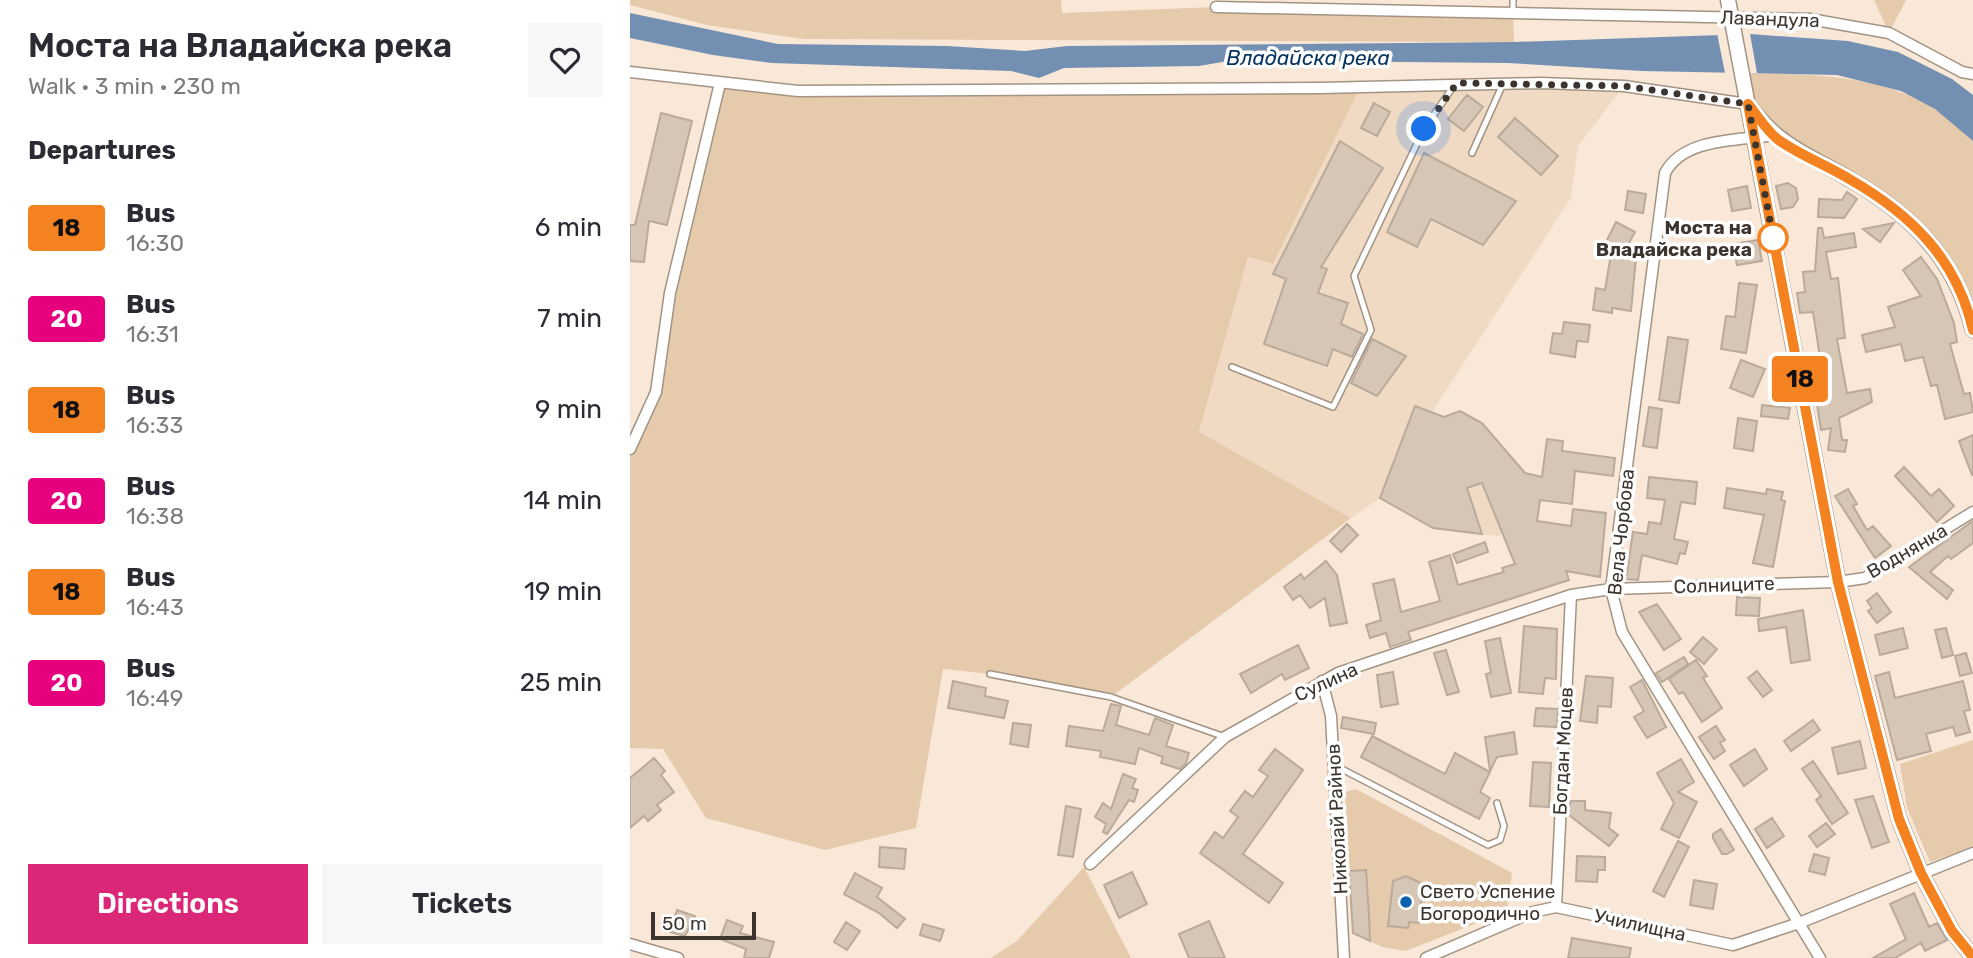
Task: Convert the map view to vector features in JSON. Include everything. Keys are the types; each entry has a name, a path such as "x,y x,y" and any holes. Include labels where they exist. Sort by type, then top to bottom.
{"street":[{"path":"1728,0 1838,582 1899,819 1921,873 1952,931 1973,957"},
{"name":"Лавандула","path":"1216,7 1810,19 1889,33 1962,72 1973,74"},
{"path":"630,72 811,91 1320,88 1457,83 1624,86 1748,104 1774,135 1854,181 1913,223 1948,267 1968,307 1973,330"},
{"path":"630,449 656,393 670,292 720,83"},
{"name":"Вела Чорбова","path":"1774,135 1702,146 1671,161 1665,173 1611,589 1622,632 1820,958"},
{"name":"Воднянка","path":"1838,582 1865,578 1973,512"},
{"name":"Солниците","path":"1611,589 1838,582"},
{"name":"Сулина","path":"1090,864 1225,737 1322,681 1338,673 1571,595 1611,589"},
{"name":"Богдан Моцев","path":"1556,907 1571,595"},
{"name":"Николай Райнов","path":"1322,681 1331,716 1344,958"},
{"name":"Училищна","path":"1426,958 1533,912 1556,907 1733,945 1799,923 1973,853"},
{"path":"630,944 678,958"}],"lane":[{"path":"1513,0 1513,13"},
{"path":"1232,368 1333,407 1371,330 1354,276 1424,129 1457,83"},
{"path":"1472,153 1504,83"},
{"path":"990,674 1111,697 1225,737"},
{"path":"1334,765 1488,845 1500,840 1504,826 1497,803"}],"shaded area":[{"path":"630,0 1061,0 1062,13 1216,7 1513,13 1514,42 803,39 707,25 630,5"},
{"path":"1874,0 1906,0 1889,33"},
{"path":"1742,73 1836,77 1895,90 1922,102 1949,119 1973,141 1973,330 1968,307 1913,223 1764,124"},
{"path":"720,83 798,91 1361,86 1273,264 1248,257 1199,432 1351,518 1111,697 990,674 943,669 916,828 825,850 706,818 663,749 630,748 630,449 656,392 670,292"},
{"path":"1361,86 1624,86 1578,146 1571,198 1432,412 1444,417 1460,411 1482,423 1521,523 1499,536 1433,528 1380,498 1351,518 1199,433 1248,257 1273,264"},
{"path":"1973,740 1973,847 1930,862 1907,808 1900,764"},
{"path":"1356,789 1512,873 1507,911 1406,951 1382,947 1353,933 1345,792"},
{"path":"1084,867 1131,958 991,958 1017,941"}],"water":[{"name":"Владайска река","path":"630,13 778,44 947,46 1025,51 1067,46 1514,42 1750,34 1848,41 1898,52 1952,79 1973,95 1973,141 1935,109 1901,91 1837,75 1642,71 1508,63 1299,61 1285,66 1228,61 1199,66 1064,68 1039,78 1011,71 772,63 713,55 630,38"}],"pier":[{"path":"1717,33 1750,34 1757,73 1725,73"}],"building":[{"path":"1467,95 1483,107 1464,131 1448,119"},
{"path":"1374,103 1390,112 1377,136 1361,128"},
{"path":"661,113 692,121 667,225 649,221 644,262 630,261 630,225 635,225"},
{"path":"1515,118 1558,156 1541,175 1498,137"},
{"path":"1340,141 1383,168 1321,267 1327,269 1318,293 1348,303 1341,324 1363,334 1352,357 1333,349 1327,366 1264,344 1286,279 1273,274"},
{"path":"1424,153 1516,201 1483,245 1431,219 1417,247 1387,232"},
{"path":"1788,183 1796,188 1798,199 1793,207 1781,209 1776,186"},
{"path":"1747,186 1751,208 1732,211 1728,190"},
{"path":"1628,191 1646,194 1643,213 1625,210"},
{"path":"1847,192 1857,199 1844,218 1818,217 1819,199 1842,200"},
{"path":"1616,222 1635,232 1622,256 1636,258 1631,311 1612,308 1612,313 1593,310 1596,288 1605,290 1612,248 1605,244"},
{"path":"1894,223 1880,242 1863,229"},
{"path":"1818,228 1822,228 1824,238 1854,233 1856,247 1826,252 1831,279 1838,278 1845,338 1837,339 1847,393 1870,389 1872,402 1839,418 1842,440 1847,440 1845,452 1828,450 1831,428 1821,430 1816,398 1826,396 1813,312 1800,313 1797,293 1805,292 1803,272 1815,271"},
{"path":"1758,240 1762,261 1737,265 1733,244"},
{"path":"1921,257 1937,279 1954,323 1957,342 1950,344 1964,394 1970,393 1973,412 1945,419 1937,385 1931,386 1923,357 1905,361 1901,344 1866,352 1862,335 1895,327 1888,307 1921,296 1903,270"},
{"path":"1739,283 1757,285 1746,353 1721,349 1726,316 1735,317"},
{"path":"1564,322 1590,325 1588,342 1577,341 1575,357 1550,353 1553,333 1562,334"},
{"path":"1668,337 1688,340 1679,403 1659,400"},
{"path":"1372,339 1406,356 1377,396 1351,383"},
{"path":"1741,360 1765,369 1753,397 1730,388"},
{"path":"1762,405 1790,408 1788,419 1761,416"},
{"path":"1415,406 1444,417 1460,411 1482,423 1525,473 1542,477 1547,439 1563,441 1562,451 1615,458 1613,476 1575,471 1572,504 1540,500 1537,521 1571,526 1573,509 1606,513 1600,577 1566,571 1569,580 1408,632 1411,640 1390,647 1386,633 1370,638 1366,625 1381,620 1373,584 1394,579 1401,612 1440,601 1429,562 1450,555 1458,585 1504,572 1502,568 1515,564 1482,483 1467,488 1482,534 1433,528 1380,498"},
{"path":"1649,407 1662,409 1657,448 1643,446"},
{"path":"1738,418 1757,421 1753,451 1734,448"},
{"path":"1973,435 1973,475 1972,475 1959,441"},
{"path":"1904,467 1931,496 1939,489 1954,506 1937,522 1895,476"},
{"path":"1649,477 1697,482 1695,504 1681,502 1674,539 1688,542 1685,554 1680,553 1677,564 1642,555 1638,580 1626,579 1633,532 1647,534 1649,522 1661,524 1665,500 1647,498"},
{"path":"1727,488 1766,494 1767,489 1783,492 1781,500 1785,501 1773,567 1753,563 1764,515 1724,508"},
{"path":"1848,489 1857,504 1853,506 1867,530 1873,526 1891,546 1875,558 1835,496"},
{"path":"1973,521 1973,543 1951,559 1948,556 1930,572 1953,590 1947,599 1909,567"},
{"path":"1347,524 1358,535 1341,552 1330,541"},
{"path":"1485,542 1488,552 1457,563 1453,554"},
{"path":"1326,561 1337,575 1347,623 1330,626 1325,598 1310,608 1300,595 1293,600 1284,587 1301,574 1304,579"},
{"path":"1877,593 1891,612 1877,623 1868,611 1872,608 1867,601"},
{"path":"1737,597 1760,598 1759,616 1736,615"},
{"path":"1657,604 1681,639 1664,650 1639,612"},
{"path":"1803,610 1810,660 1791,663 1786,627 1759,631 1758,619"},
{"path":"1524,626 1557,629 1556,679 1545,678 1543,694 1519,692"},
{"path":"1903,628 1908,648 1880,655 1875,635"},
{"path":"1946,628 1953,655 1942,658 1935,630"},
{"path":"1703,637 1717,649 1704,664 1690,652"},
{"path":"1500,638 1511,693 1491,697 1486,674 1491,673 1485,641"},
{"path":"1298,645 1309,668 1285,680 1282,674 1251,693 1240,674"},
{"path":"1446,650 1459,692 1447,695 1434,653"},
{"path":"1966,653 1972,673 1960,676 1955,656"},
{"path":"1684,657 1688,664 1662,682 1656,673"},
{"path":"1696,660 1707,676 1703,678 1722,708 1702,722 1683,692 1679,694 1669,679"},
{"path":"1757,671 1772,690 1763,697 1748,678"},
{"path":"1393,672 1398,704 1381,707 1377,675"},
{"path":"1889,672 1895,698 1963,681 1970,710 1964,711 1970,732 1956,736 1953,727 1926,734 1931,751 1897,760 1875,676"},
{"path":"1586,676 1613,678 1611,707 1598,706 1597,723 1580,721"},
{"path":"1642,680 1666,727 1647,738 1634,717 1644,711 1630,687"},
{"path":"953,681 986,688 985,696 1008,701 1004,718 948,708"},
{"path":"1111,704 1121,706 1116,725 1149,735 1155,718 1173,725 1166,746 1189,753 1186,763 1180,769 1161,763 1163,757 1139,748 1135,764 1100,757 1101,751 1066,746 1069,726 1103,731"},
{"path":"1536,708 1558,709 1557,727 1534,726"},
{"path":"1343,717 1376,723 1374,734 1341,728"},
{"path":"1813,720 1820,730 1791,751 1784,741"},
{"path":"1013,723 1031,725 1028,747 1010,744"},
{"path":"1716,726 1725,740 1720,743 1725,751 1714,759 1699,737"},
{"path":"1514,732 1517,754 1497,757 1490,771 1485,737"},
{"path":"1372,736 1445,774 1455,753 1490,772 1480,792 1490,798 1479,819 1361,757"},
{"path":"1860,741 1866,768 1838,774 1832,748"},
{"path":"1275,749 1303,770 1243,854 1283,883 1269,903 1200,853 1215,832 1223,838 1238,817 1230,811 1245,791 1253,797 1268,776 1259,770"},
{"path":"1755,749 1767,769 1744,786 1730,765"},
{"path":"654,758 665,771 661,775 674,792 657,805 661,810 648,821 644,816 630,828 630,778"},
{"path":"1681,759 1694,782 1678,792 1697,802 1679,838 1661,829 1674,803 1657,773"},
{"path":"1813,761 1848,813 1832,824 1816,800 1821,796 1802,769"},
{"path":"1533,762 1551,763 1549,807 1530,806"},
{"path":"1123,774 1136,779 1132,788 1138,790 1134,802 1129,800 1107,834 1103,832 1106,824 1095,817 1103,803 1111,809"},
{"path":"1873,796 1889,842 1872,848 1855,800"},
{"path":"1570,801 1585,801 1585,810 1611,813 1609,828 1618,835 1609,846 1569,815"},
{"path":"1066,806 1081,809 1073,857 1058,855"},
{"path":"1772,818 1784,836 1767,848 1755,829"},
{"path":"1826,823 1835,834 1817,847 1809,836"},
{"path":"1721,829 1734,850 1727,854 1722,854 1713,838 1713,834"},
{"path":"1678,841 1689,847 1664,897 1653,891"},
{"path":"880,847 906,849 904,869 879,867"},
{"path":"1814,854 1829,858 1825,875 1809,871"},
{"path":"1577,856 1605,857 1605,870 1598,870 1597,882 1576,881"},
{"path":"1366,870 1370,941 1353,933 1349,871"},
{"path":"1132,872 1147,904 1119,918 1104,885"},
{"path":"855,873 882,888 877,897 905,919 897,928 879,913 844,894"},
{"name":"Свето Успение Богородично","path":"1406,876 1423,884 1419,923 1409,922 1408,928 1388,926 1393,881"},
{"path":"1694,880 1717,884 1713,909 1690,905"},
{"path":"1914,893 1929,927 1937,923 1947,940 1925,951 1921,943 1895,958 1873,958 1906,939 1890,904"},
{"path":"677,910 695,916 685,936 670,932"},
{"path":"727,920 743,926 740,933 774,942 769,958 744,958 746,949 720,939"},
{"path":"1209,921 1225,958 1189,958 1179,934"},
{"path":"846,922 860,931 847,950 834,942"},
{"path":"923,924 944,930 940,941 920,935"},
{"path":"1572,938 1631,948 1629,958 1568,958"}],"bus line":[{"name":"18","path":"1973,330 1968,307 1948,267 1913,223 1854,181 1778,139 1748,104 1838,582 1899,819 1921,873 1952,931 1973,957"}],"place":[{"name":"Моста на Владайска река","path":"1773,238"},
{"name":"Свето Успение Богородично","path":"1406,902"}],"route":[{"path":"1424,129 1441,101 1457,83 1624,86 1748,104 1774,242 1773,238"}]}
